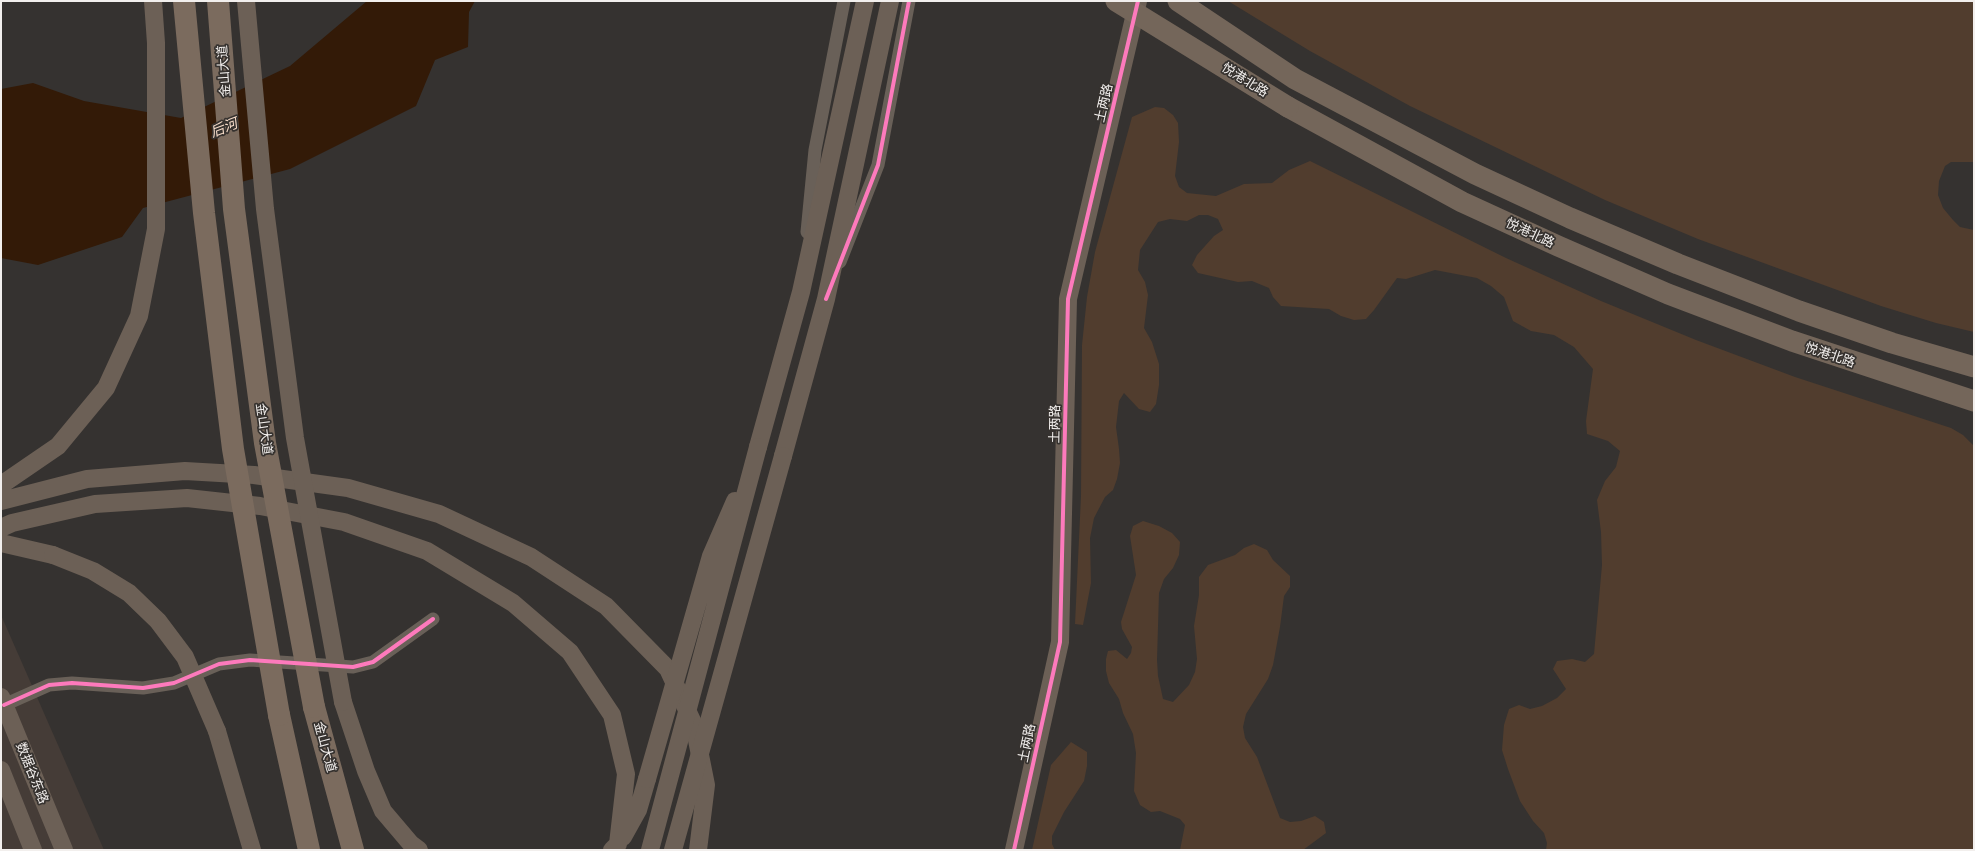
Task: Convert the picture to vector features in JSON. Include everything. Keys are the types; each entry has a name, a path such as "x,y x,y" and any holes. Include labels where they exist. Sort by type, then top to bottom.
{"highway":[{"path":"184,1 204,213 233,449 279,715 309,850"},
{"name":"金山大道","path":"218,1 234,209 264,436 314,707 353,850"}],"main road":[{"path":"3,496 58,446 106,388 139,316 156,229 156,43 153,1"},
{"path":"246,1 265,209 295,438 343,702 366,771 383,811 411,844 419,850"},
{"path":"650,850 801,292 865,1"},
{"path":"673,850 826,299 890,1"},
{"name":"悦港北路","path":"1116,1 1288,107 1462,202 1668,294 1792,342 1974,401"},
{"name":"土两路","path":"1014,850 1060,642 1068,299 1138,1"},
{"path":"1178,1 1295,79 1475,174 1577,221 1678,264 1799,311 1892,343 1974,367"},
{"path":"615,847 638,810 711,556 758,447"},
{"path":"3,496 87,479 185,471 254,475 348,488 439,514 531,557 606,606 668,670 694,725 706,785 698,850"},
{"path":"6,525 95,504 187,498 260,506 344,522 427,551 513,603 570,652 612,714 626,774 615,847"},
{"path":"1,543 53,555 93,571 129,593 158,621 185,657 217,731 252,850"},
{"name":"数据谷东路","path":"2,701 64,850"},
{"path":"1,770 33,850"}],"street":[{"path":"801,292 815,150 844,1"},
{"path":"826,299 878,165 909,1"},
{"path":"2,701 49,685 72,683 143,688 174,683 219,664 250,660 353,667 373,662 433,619"}],"shaded area":[{"path":"1228,1 1974,1 1974,162 1951,162 1945,166 1939,181 1938,195 1943,208 1960,227 1974,230 1974,332 1936,323 1881,306 1698,239 1605,200 1410,106 1310,51"},
{"path":"1155,107 1164,108 1173,115 1178,123 1179,142 1175,176 1179,187 1187,193 1216,196 1244,184 1272,183 1289,170 1310,161 1506,258 1601,301 1696,340 1795,377 1951,428 1963,435 1974,446 1974,850 1546,850 1547,843 1544,833 1533,821 1520,801 1508,769 1502,750 1504,725 1509,709 1519,705 1530,709 1542,706 1557,698 1566,689 1553,669 1557,661 1572,659 1585,662 1594,654 1602,565 1601,532 1597,500 1605,481 1616,467 1620,451 1608,441 1587,434 1586,421 1593,369 1574,347 1554,335 1531,331 1513,321 1504,297 1491,286 1477,278 1435,270 1406,279 1397,278 1366,319 1354,320 1341,316 1329,309 1281,306 1273,297 1269,288 1252,281 1238,282 1198,273 1192,265 1197,255 1214,236 1223,230 1218,219 1208,215 1199,215 1187,221 1170,219 1158,222 1140,250 1138,270 1145,282 1148,295 1144,328 1152,342 1159,364 1159,385 1156,404 1150,412 1139,409 1124,393 1119,401 1116,427 1120,463 1117,479 1113,490 1105,497 1094,518 1090,538 1091,583 1083,625 1075,624 1081,496 1082,345 1087,297 1095,252 1132,117"},
{"path":"1143,521 1159,526 1172,533 1180,542 1179,555 1173,568 1164,579 1159,593 1157,660 1158,676 1163,699 1173,702 1189,685 1195,672 1197,659 1194,626 1199,595 1199,577 1208,565 1235,555 1244,548 1254,544 1267,550 1273,560 1290,576 1290,587 1284,596 1273,665 1268,679 1246,714 1243,727 1245,738 1257,757 1280,818 1290,822 1301,821 1315,816 1324,822 1326,833 1303,850 1180,850 1185,825 1180,819 1160,811 1151,812 1140,805 1134,791 1136,753 1133,734 1123,713 1119,699 1109,683 1106,671 1106,659 1108,651 1116,650 1127,659 1131,653 1132,647 1122,629 1121,622 1136,575 1130,536 1133,526"},
{"path":"1,615 104,850 1,850"},
{"path":"1071,742 1087,752 1087,766 1084,781 1064,812 1052,836 1052,844 1055,850 1032,850 1051,765"}],"water":[{"name":"后河","path":"367,1 475,1 469,12 468,47 435,60 416,106 290,169 143,208 122,237 38,265 1,258 1,89 33,83 84,101 181,118 290,66"}],"cycle path":[{"path":"826,299 878,165 909,1"},
{"path":"1014,850 1060,642 1068,299 1138,1"},
{"path":"4,705 49,685 72,683 143,688 174,683 219,664 250,660 353,667 373,662 433,619"}]}
